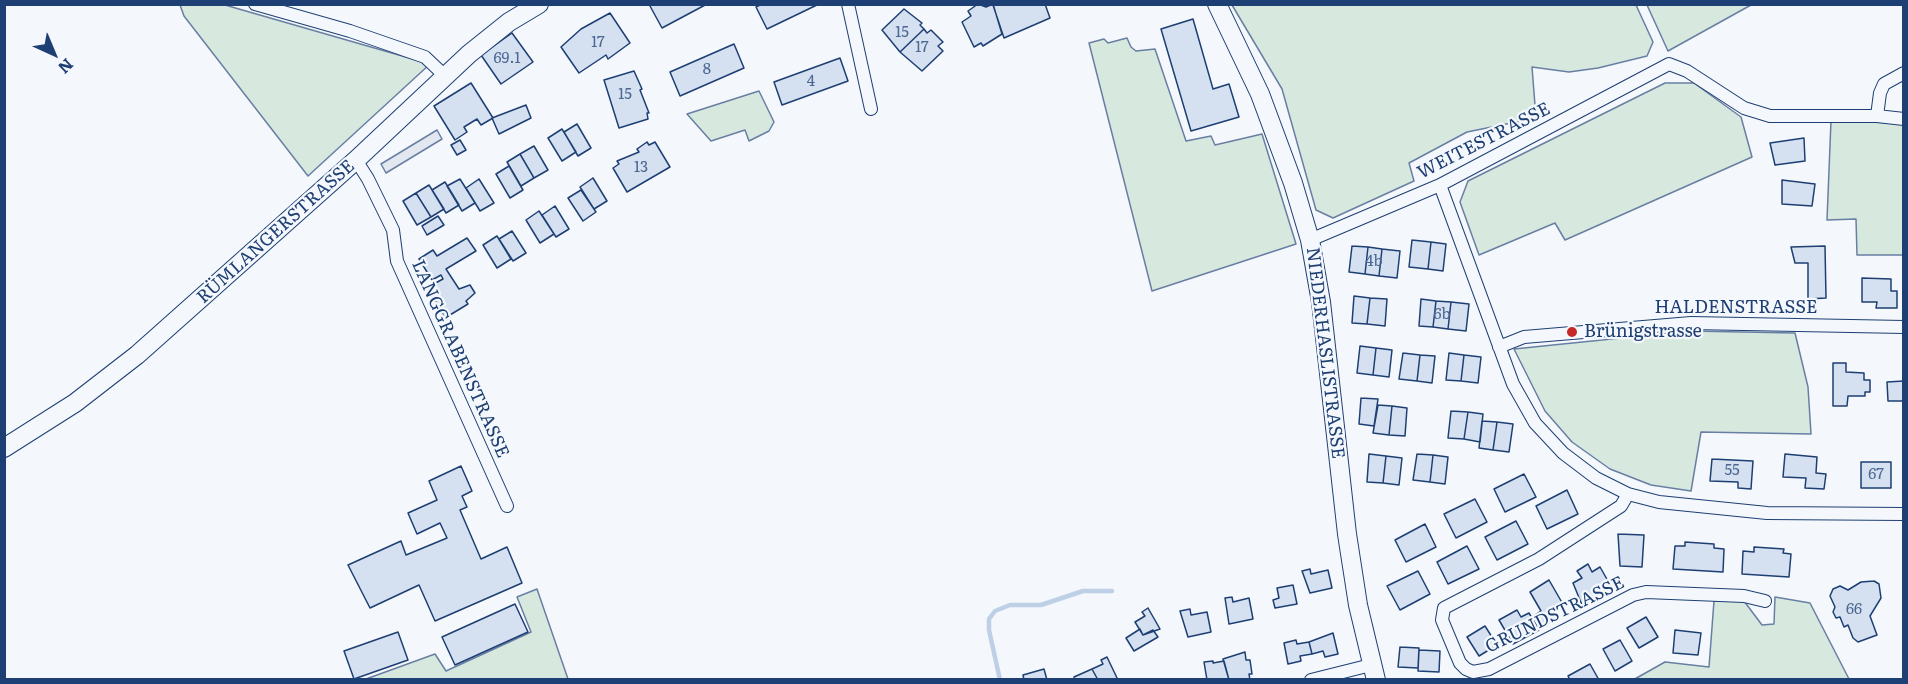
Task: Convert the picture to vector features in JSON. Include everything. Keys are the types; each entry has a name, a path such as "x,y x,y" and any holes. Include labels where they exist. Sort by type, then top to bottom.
{"street":[{"path":"255,4 350,31 425,57 445,76"},
{"name":"RÜMLANGERSTRASSE","path":"4,448 75,403 119,370 356,160 500,28 539,4"},
{"path":"848,4 871,109"},
{"name":"NIEDERHASLISTRASSE","path":"1217,4 1260,94 1293,183 1310,240 1321,302 1347,534 1358,605 1373,672"},
{"name":"WEITESTRASSE","path":"1310,240 1440,185 1669,64 1687,71 1744,108 1770,116 1877,116"},
{"path":"1904,73 1884,84 1880,93 1877,116 1904,119"},
{"name":"LANGGRABENSTRASSE","path":"356,160 393,230 397,261 432,344 507,506"},
{"path":"1440,185 1513,384 1535,423 1596,478 1628,494 1659,502 1767,513 1904,513"},
{"name":"HALDENSTRASSE","path":"1499,347 1524,336 1691,323 1904,327"},
{"name":"GRUNDSTRASSE","path":"1628,494 1621,506 1522,569 1444,608 1442,620 1460,663 1466,669 1473,672 1489,669 1633,595 1646,592 1744,597 1765,601"},
{"path":"1311,680 1373,672"}],"shaded area":[{"path":"180,5 225,5 430,64 308,176 184,16"},
{"path":"1232,5 1636,5 1653,42 1647,56 1598,68 1569,72 1532,67 1536,118 1467,132 1409,163 1414,181 1333,218 1316,210 1282,89"},
{"path":"1647,5 1751,5 1668,51"},
{"path":"1127,38 1131,47 1136,51 1155,49 1186,141 1211,136 1215,145 1262,134 1296,244 1152,291 1089,43 1104,39 1108,43"},
{"path":"1665,83 1694,83 1741,117 1752,157 1565,240 1555,223 1479,255 1460,202 1468,181"},
{"path":"759,91 774,122 769,131 749,141 745,130 711,141 687,114"},
{"path":"1831,121 1903,123 1903,255 1857,255 1856,219 1827,220"},
{"path":"437,130 442,139 386,173 381,164"},
{"path":"1690,331 1795,333 1808,387 1811,434 1701,432 1691,491 1651,485 1610,469 1572,442 1545,411 1514,349"},
{"path":"537,589 568,679 366,679 435,654 446,671 531,632 517,597"},
{"path":"1775,597 1810,603 1849,679 1633,680 1665,662 1709,667 1714,601 1744,601 1762,625 1774,624"}],"building":[{"path":"652,4 707,4 662,28 650,6"},
{"path":"762,4 819,4 767,29 756,7"},
{"path":"978,4 986,7 993,4 1002,34 983,46 981,43 974,47 962,22 971,16 968,11"},
{"path":"1045,4 1050,18 1004,38 993,5"},
{"path":"904,9 922,23 920,25 924,29 900,52 882,30"},
{"path":"610,13 630,43 608,59 606,55 579,73 561,47 581,29"},
{"path":"1193,19 1213,89 1229,84 1239,117 1191,131 1161,29"},
{"path":"924,29 927,33 931,30 943,42 938,46 943,51 922,71 900,52"},
{"path":"512,33 533,62 501,84 481,55"},
{"path":"734,44 744,68 680,96 670,72"},
{"path":"840,58 848,81 782,105 774,82"},
{"path":"634,71 649,113 647,113 648,119 619,128 604,80"},
{"path":"471,83 493,118 481,125 477,119 464,127 467,132 455,140 434,106"},
{"path":"526,105 531,118 499,134 492,118"},
{"path":"577,124 591,148 578,156 564,132"},
{"path":"562,129 576,152 562,161 548,138"},
{"path":"1804,138 1805,161 1775,165 1770,143"},
{"path":"460,140 466,150 457,155 451,145"},
{"path":"647,142 649,145 655,142 670,167 627,192 613,168 619,164 617,161 639,152 637,149"},
{"path":"534,146 548,170 534,178 520,154"},
{"path":"520,154 534,178 521,186 507,162"},
{"path":"509,166 523,190 510,198 496,174"},
{"path":"593,178 607,201 594,209 580,187"},
{"path":"460,179 475,203 462,211 447,186"},
{"path":"479,179 494,203 480,211 466,188"},
{"path":"1782,180 1815,184 1812,206 1782,204"},
{"path":"445,182 459,205 446,213 432,190"},
{"path":"429,185 444,209 431,217 416,193"},
{"path":"581,190 596,212 583,221 568,198"},
{"path":"416,193 431,217 417,225 403,201"},
{"path":"555,206 569,229 556,237 542,215"},
{"path":"539,211 554,234 540,243 526,220"},
{"path":"438,216 444,225 427,235 422,226"},
{"path":"512,231 526,253 513,261 499,239"},
{"path":"497,236 511,259 497,268 483,245"},
{"path":"467,238 476,251 446,269 459,289 470,285 475,293 466,301 468,304 445,318 428,287 443,279 441,275 432,280 419,259 433,250 437,256"},
{"path":"1412,240 1431,242 1428,269 1409,267"},
{"path":"1431,242 1446,244 1443,271 1428,269"},
{"path":"1352,246 1368,247 1365,274 1349,272"},
{"path":"1825,246 1826,298 1808,299 1808,263 1795,263 1791,247"},
{"path":"1368,247 1382,249 1379,276 1365,274"},
{"path":"1382,249 1400,251 1397,278 1379,276"},
{"path":"1862,278 1891,279 1891,291 1897,291 1897,308 1876,308 1877,302 1862,302"},
{"path":"1354,296 1370,298 1367,324 1352,323"},
{"path":"1370,298 1387,299 1385,326 1367,324"},
{"path":"1421,299 1436,301 1433,327 1419,326"},
{"path":"1436,301 1451,302 1448,329 1433,327"},
{"path":"1451,302 1469,304 1466,331 1448,329"},
{"path":"1360,346 1376,348 1373,375 1357,373"},
{"path":"1376,348 1392,350 1389,377 1373,375"},
{"path":"1403,353 1420,355 1417,381 1399,379"},
{"path":"1449,353 1464,355 1461,381 1446,380"},
{"path":"1420,355 1435,356 1432,383 1417,381"},
{"path":"1464,355 1481,357 1478,383 1461,381"},
{"path":"1833,363 1846,363 1846,372 1864,373 1864,380 1870,380 1870,392 1865,392 1865,396 1848,396 1847,406 1833,406"},
{"path":"1904,381 1904,401 1888,401 1887,382"},
{"path":"1361,398 1378,399 1374,426 1359,424"},
{"path":"1378,405 1392,406 1389,435 1373,433"},
{"path":"1392,406 1407,408 1405,436 1389,435"},
{"path":"1451,411 1468,412 1464,439 1448,438"},
{"path":"1468,412 1483,414 1480,442 1464,439"},
{"path":"1482,421 1497,422 1493,450 1479,448"},
{"path":"1497,422 1513,424 1509,452 1493,450"},
{"path":"1369,454 1386,456 1383,483 1367,482"},
{"path":"1417,454 1433,455 1430,482 1413,480"},
{"path":"1785,454 1817,457 1816,473 1826,474 1824,489 1805,488 1806,478 1783,477"},
{"path":"1433,455 1448,457 1445,484 1430,482"},
{"path":"1386,456 1402,458 1399,485 1383,483"},
{"path":"1712,459 1753,461 1751,489 1738,488 1738,482 1710,481"},
{"path":"1861,462 1891,462 1891,488 1861,488"},
{"path":"461,466 472,491 462,496 467,507 460,510 481,559 507,547 522,583 435,621 419,585 370,608 348,565 401,541 406,555 447,538 440,523 417,534 408,513 437,500 429,481"},
{"path":"1524,474 1536,497 1505,512 1494,489"},
{"path":"1567,490 1578,514 1547,529 1536,506"},
{"path":"1475,499 1487,522 1456,538 1444,514"},
{"path":"1516,521 1528,544 1497,560 1485,537"},
{"path":"1425,524 1436,547 1406,562 1395,540"},
{"path":"1618,534 1644,535 1642,567 1620,566"},
{"path":"1685,542 1714,544 1714,548 1724,549 1723,572 1673,569 1675,546 1685,546"},
{"path":"1467,546 1479,569 1448,584 1437,562"},
{"path":"1754,547 1784,549 1783,553 1791,554 1789,577 1742,574 1743,551 1754,552"},
{"path":"1588,564 1592,572 1600,567 1612,588 1605,591 1607,594 1582,605 1573,583 1582,578 1577,571"},
{"path":"1310,569 1311,574 1328,570 1332,588 1310,593 1302,571"},
{"path":"1418,571 1430,594 1400,610 1387,586"},
{"path":"1549,580 1564,606 1549,611 1554,620 1542,626 1535,615 1541,611 1530,592"},
{"path":"1874,581 1879,584 1881,598 1870,616 1877,635 1858,642 1853,638 1848,625 1844,627 1840,617 1836,618 1833,612 1835,607 1830,596 1833,589 1840,586 1848,590 1861,582"},
{"path":"1293,585 1297,604 1275,608 1273,600 1279,598 1277,588"},
{"path":"1232,597 1233,602 1249,598 1253,619 1229,624 1225,598"},
{"path":"515,604 528,632 455,665 442,637"},
{"path":"1148,608 1160,629 1143,635 1135,622 1145,616 1142,612"},
{"path":"1190,609 1191,615 1207,612 1211,632 1188,637 1180,611"},
{"path":"1517,610 1521,617 1529,613 1539,630 1513,644 1499,620"},
{"path":"1646,617 1658,637 1639,648 1627,628"},
{"path":"1485,626 1497,645 1479,656 1467,637"},
{"path":"1140,629 1143,635 1153,630 1158,637 1134,651 1126,638"},
{"path":"1675,630 1701,633 1698,655 1673,653"},
{"path":"398,632 408,660 354,679 344,651"},
{"path":"1333,633 1338,654 1325,657 1323,651 1312,654 1309,642"},
{"path":"1296,640 1297,644 1309,642 1312,654 1300,656 1301,661 1288,664 1284,643"},
{"path":"1620,640 1632,661 1615,671 1603,649"},
{"path":"1400,647 1419,648 1418,668 1398,667"},
{"path":"1419,650 1440,651 1439,672 1418,671"},
{"path":"1245,652 1246,660 1250,660 1252,674 1249,674 1250,680 1229,680 1223,659"},
{"path":"1107,657 1118,680 1098,680 1092,669 1103,664 1101,660"},
{"path":"1213,661 1213,663 1224,661 1229,680 1207,680 1204,662"},
{"path":"1590,664 1599,680 1570,680 1568,676"},
{"path":"1044,669 1047,680 1024,680 1023,675"},
{"path":"1092,669 1098,680 1075,680 1074,677"}],"waterway":[{"path":"1000,680 989,630 989,619 995,611 1010,605 1041,605 1083,591 1112,591"}],"place":[{"name":"Brünigstrasse","path":"1572,332"}]}
